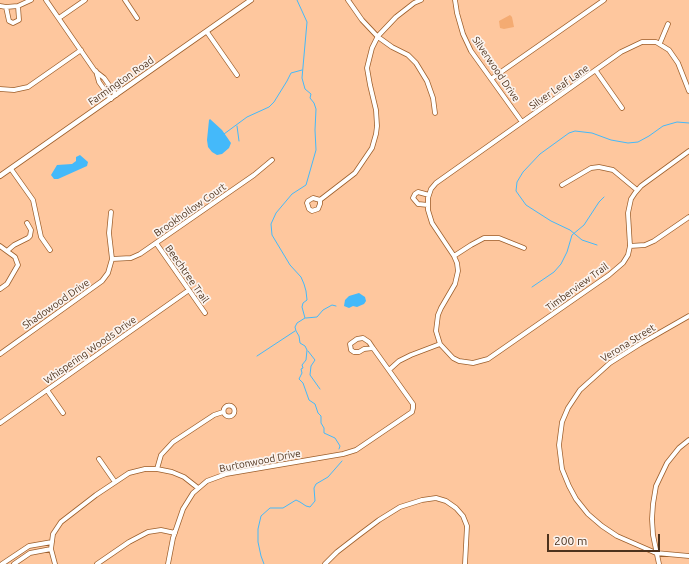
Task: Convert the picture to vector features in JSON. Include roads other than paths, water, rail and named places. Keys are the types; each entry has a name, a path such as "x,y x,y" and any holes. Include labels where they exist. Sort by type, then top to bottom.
{"street":[{"path":"0,6 18,6 30,0"},
{"path":"46,0 95,71 99,82 111,99"},
{"path":"59,18 85,0"},
{"path":"125,0 138,18"},
{"name":"Farmington Road","path":"0,176 207,32 245,2 252,0"},
{"path":"348,0 362,20 378,37 392,47 408,55 416,63 427,81 433,98 435,113"},
{"path":"320,200 355,173 367,157 375,140 377,117 367,68 372,48 378,37 396,17 413,1 421,0"},
{"name":"Silverwood Drive","path":"455,0 463,34 471,51 522,122"},
{"path":"491,79 604,0"},
{"path":"6,7 9,21 13,24 19,20 18,6"},
{"path":"668,24 660,43 670,50 678,63 689,90"},
{"path":"207,32 237,75"},
{"name":"Silver Leaf Lane","path":"429,195 431,189 441,179 621,52 642,42 660,43"},
{"path":"0,88 14,90 28,87 81,50"},
{"path":"95,71 104,78 116,95"},
{"path":"596,71 622,108"},
{"name":"Timberview Trail","path":"440,344 453,358 459,361 473,363 488,359 609,276 623,263 628,255 630,246 628,213 631,199 638,190 689,151"},
{"name":"Brookhollow Court","path":"112,259 125,259 135,256 156,244 254,175 272,160"},
{"path":"562,185 591,168 599,167 613,170 638,190"},
{"path":"11,169 33,200 41,237 50,250"},
{"path":"373,348 354,352 351,350 350,344 357,339 363,338 369,342 389,370 399,361 440,344 436,331 436,323 441,308 455,284 458,271 454,256 432,222 428,205 429,195 418,192 415,194 414,198 418,204 428,205"},
{"name":"Shadowood Drive","path":"0,354 98,284 108,273 112,259 109,233 111,212"},
{"path":"630,246 645,245 654,241 689,217"},
{"path":"7,251 14,245 30,236 31,230 27,223"},
{"path":"454,256 471,244 484,238 499,238 524,248"},
{"name":"Beechtree Trail","path":"156,244 205,313"},
{"path":"0,246 15,257 18,265 7,284 0,289"},
{"name":"Whispering Woods Drive","path":"0,423 189,290"},
{"name":"Verona Street","path":"689,316 610,363 580,390 568,408 562,422 559,445 562,469 569,486 576,499 588,514 602,526 617,536 656,552 689,556"},
{"name":"Burtonwood Drive","path":"168,564 175,533 183,509 193,493 207,481 226,474 356,450 413,410 413,404 389,370"},
{"path":"47,390 63,413"},
{"path":"157,470 161,455 173,442 214,415 223,412"},
{"path":"659,564 652,520 656,486 667,463 679,448 689,440"},
{"path":"99,459 115,482"},
{"path":"56,564 51,549 53,534 61,522 75,510 129,473 138,470 172,472 184,477 198,488"},
{"path":"325,564 337,552 379,520 400,507 411,502 436,498 446,501 456,508 463,516 467,526 465,564"},
{"path":"97,564 129,542 148,532 161,530 175,533"},
{"path":"2,564 29,546 52,542"},
{"path":"14,564 30,553 51,549"}],"water":[{"path":"210,119 222,130 231,143 229,148 222,154 217,155 208,147 207,140"},
{"path":"80,155 88,162 87,166 58,179 54,179 51,175 57,165 72,164 76,161 76,157"},
{"path":"359,293 365,297 366,301 364,304 349,308 344,306 345,300 349,296"}],"waterway":[{"path":"297,0 307,22 302,78 305,89 311,94 310,98 316,109 316,150 306,185 292,194 276,213 271,224 272,235 290,265 301,277 304,284 307,300 303,303 302,307 305,318"},
{"path":"224,134 247,117 269,107 274,102 291,73 302,70"},
{"path":"597,245 582,240 570,230 551,221 526,205 516,191 517,182 523,172 540,154 569,133 575,131 592,133 611,140 628,143 638,142 663,126 677,122 689,123"},
{"path":"237,126 239,141"},
{"path":"532,287 554,272 561,264 567,252 572,235 584,225 604,197"},
{"path":"306,318 317,317 323,310 332,305 336,306"},
{"path":"305,318 297,323 295,327 300,343 305,346 307,350 306,360 302,365 302,373 299,379 303,383 309,400 315,404 318,413 321,416 321,423 324,428 324,433 335,438 340,446 339,449"},
{"path":"257,356 295,331"},
{"path":"308,351 315,360 311,366 310,375 320,389"},
{"path":"264,564 258,542 258,529 261,516 270,508 283,508 296,500 310,507 315,501 314,488 316,484 328,477 342,461"}]}
